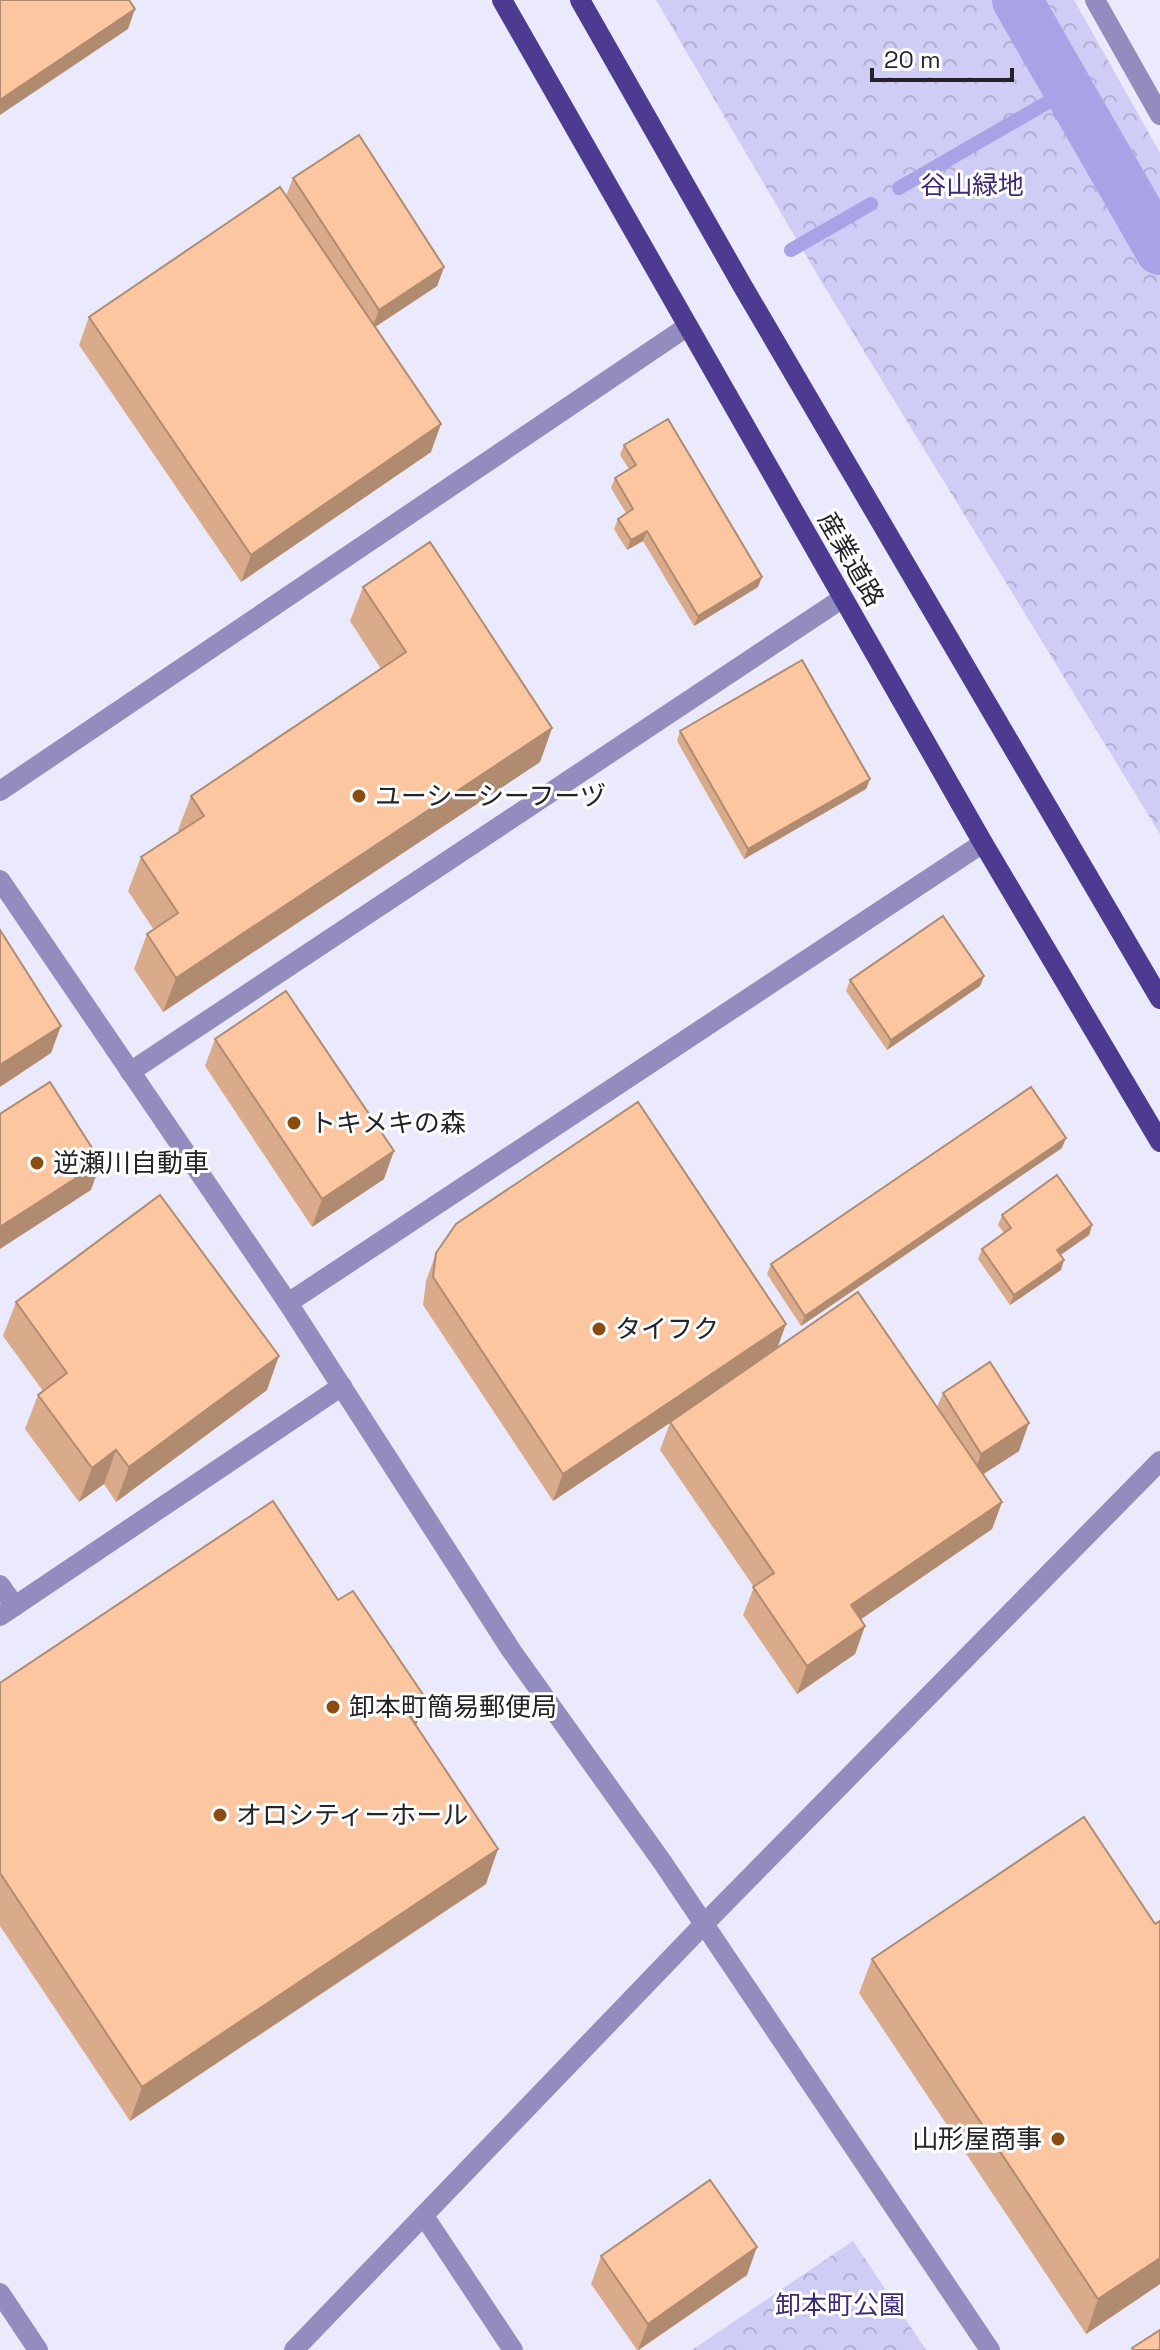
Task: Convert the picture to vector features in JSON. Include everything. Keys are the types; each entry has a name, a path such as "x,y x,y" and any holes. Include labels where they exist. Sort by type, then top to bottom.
{"main road":[{"name":"産業道路","path":"502,0 983,843 1160,1142"},
{"name":"産業道路","path":"580,0 1160,999"}],"street":[{"path":"1095,0 1160,115"},
{"path":"0,791 688,326"},
{"path":"130,1072 843,598"},
{"path":"288,1303 983,843"},
{"path":"0,880 288,1303 511,1650 704,1924 990,2350"},
{"path":"0,1585 7,1611 342,1386"},
{"path":"294,2350 704,1924 1160,1461"},
{"path":"424,2216 513,2350"},
{"path":"0,2293 38,2350"}],"green space":[{"name":"谷山緑地","path":"656,0 1074,0 1160,153 1160,834 821,281"},
{"name":"卸本町公園","path":"853,2241 926,2350 692,2350"}],"building":[{"path":"0,0 129,0 135,9 0,100"},
{"path":"359,135 444,267 379,310 293,178"},
{"path":"280,187 441,424 251,555 89,317"},
{"path":"668,419 762,577 698,616 647,531 631,540 618,519 633,509 615,478 636,465 624,445"},
{"name":"ユーシーシーフーヅ","path":"430,542 552,728 176,978 147,934 178,913 141,857 204,816 191,796 406,652 363,587"},
{"path":"802,660 870,779 748,849 680,731"},
{"path":"943,916 984,976 891,1040 850,980"},
{"path":"0,930 61,1026 0,1065"},
{"name":"トキメキの森","path":"286,991 394,1151 322,1199 215,1039"},
{"name":"逆瀬川自動車","path":"50,1082 101,1162 0,1227 0,1114"},
{"path":"1031,1087 1066,1138 805,1316 771,1264"},
{"name":"タイフク","path":"638,1102 786,1324 563,1474 433,1277 436,1253 456,1224"},
{"path":"1057,1175 1092,1225 1057,1250 1064,1260 1014,1295 982,1249 1011,1228 1002,1215"},
{"path":"160,1195 279,1356 129,1467 116,1450 92,1468 38,1395 67,1373 16,1302"},
{"path":"858,1292 1002,1502 851,1605 865,1626 807,1666 753,1587 774,1573 670,1422"},
{"path":"990,1362 1029,1423 981,1454 943,1393"},
{"name":"オロシティーホール","path":"273,1501 338,1600 353,1591 426,1699 407,1712 498,1849 142,2087 0,1873 0,1683"},
{"name":"山形屋商事","path":"1084,1817 1155,1924 1160,1921 1160,2258 1098,2299 872,1959"},
{"path":"710,2180 757,2247 648,2324 601,2256"},
{"path":"1160,2330 1160,2350 1133,2350 1132,2348"}],"waterway":[{"path":"1017,0 1160,250"},
{"path":"899,188 1069,90"},
{"path":"791,250 871,204"}],"place":[{"name":"ユーシーシーフーヅ","path":"359,796"},
{"name":"トキメキの森","path":"294,1123"},
{"name":"逆瀬川自動車","path":"37,1163"},
{"name":"タイフク","path":"599,1329"},
{"name":"卸本町簡易郵便局","path":"333,1707"},
{"name":"オロシティーホール","path":"220,1815"},
{"name":"山形屋商事","path":"1058,2139"}]}
